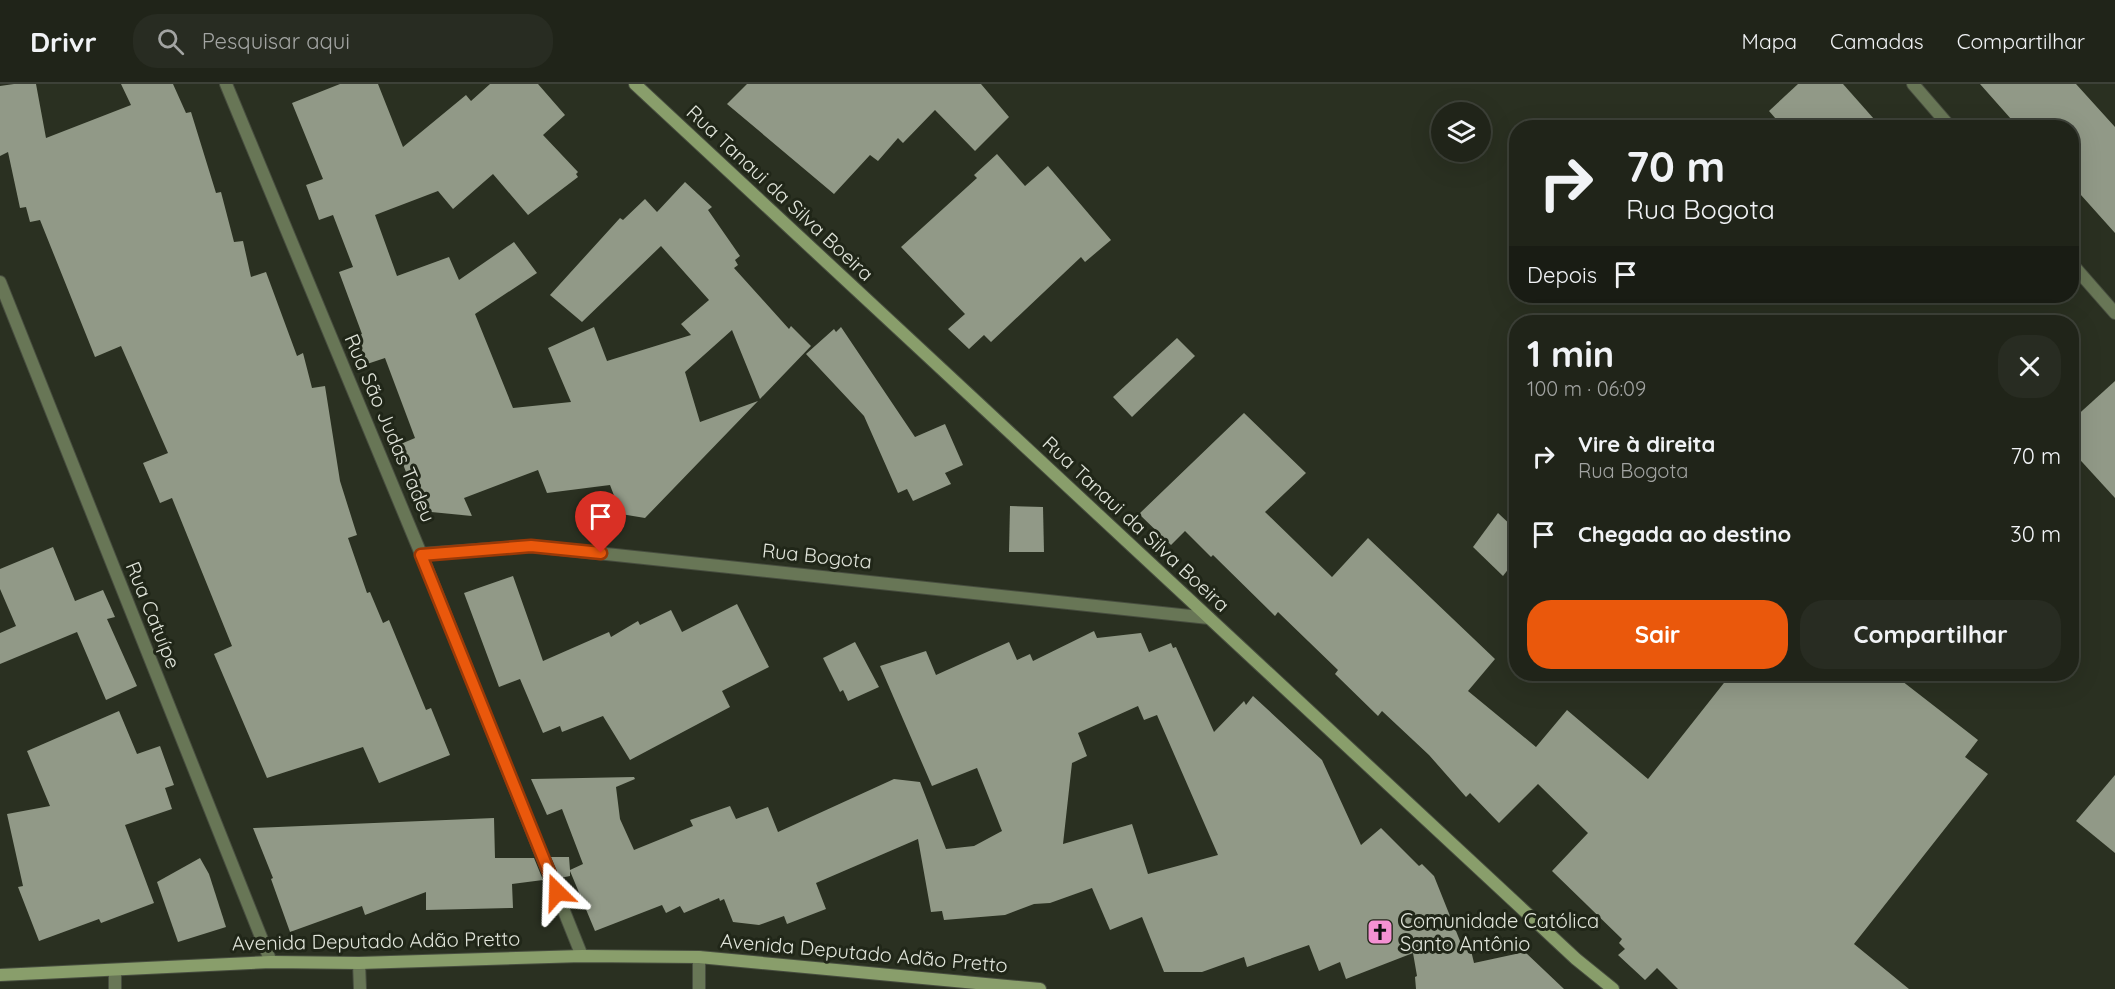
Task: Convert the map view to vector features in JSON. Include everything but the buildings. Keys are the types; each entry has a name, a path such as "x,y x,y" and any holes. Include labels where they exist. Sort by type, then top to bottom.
{"street":[{"name":"Rua São Judas Tadeu","path":"226,84 421,555 582,956"},
{"name":"Rua Tanaui da Silva Boeira","path":"634,84 1567,951 1613,989"},
{"path":"1913,84 1945,120"},
{"path":"2079,272 2115,313"},
{"name":"Rua Catuípe","path":"0,282 271,962"},
{"name":"Rua Bogota","path":"421,555 531,546 1209,618"},
{"name":"Avenida Deputado Adão Pretto","path":"0,975 271,962 360,963 582,956 699,957 1041,989"},
{"path":"699,957 699,989"},
{"path":"360,963 360,989"},
{"path":"115,970 115,989"}],"place":[{"name":"Comunidade Católica Santo Antônio","path":"1380,932"}],"route":[{"path":"557,892 421,555 531,546 601,553"}]}
